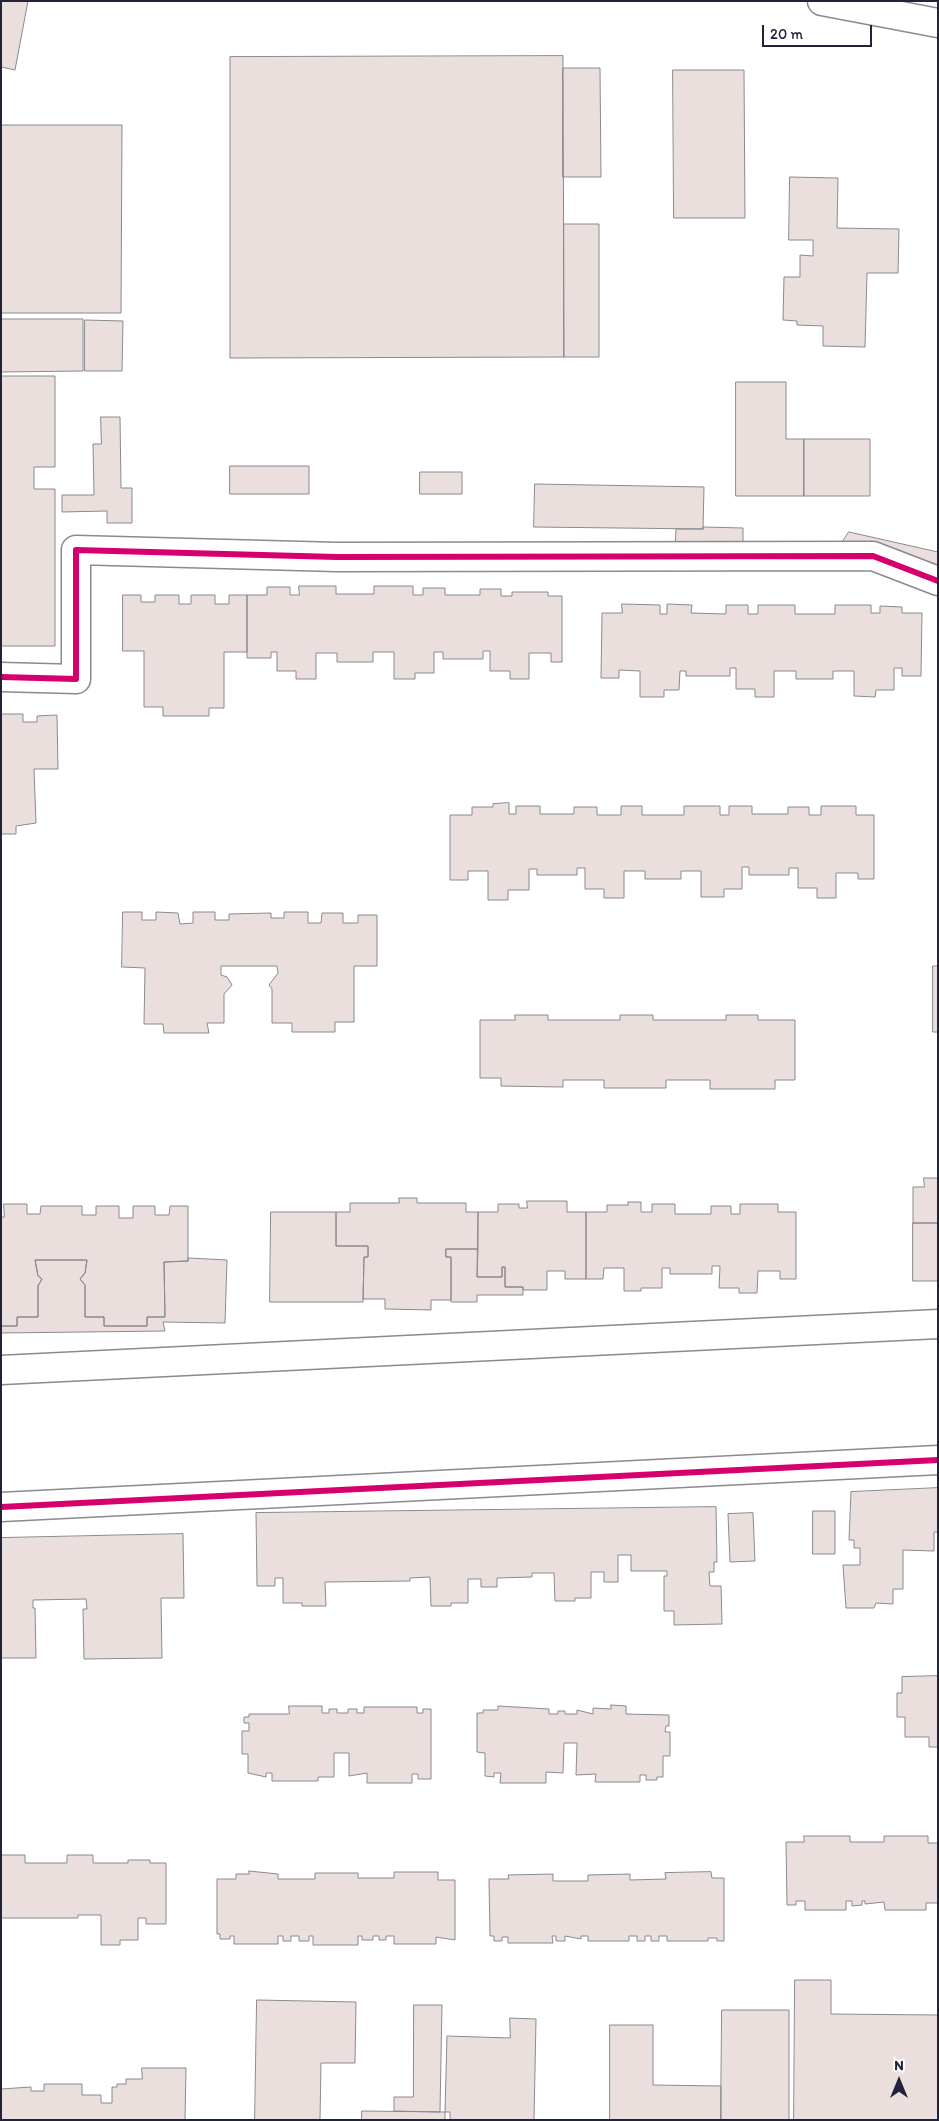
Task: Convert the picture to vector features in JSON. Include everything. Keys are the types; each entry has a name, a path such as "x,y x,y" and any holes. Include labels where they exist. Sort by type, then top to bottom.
{"street":[{"path":"822,1 938,23"},
{"path":"1,678 76,679 76,550 337,557 873,556 938,581"},
{"path":"1,1370 938,1324"},
{"path":"1,1507 938,1460"}],"building":[{"path":"1,1 28,1 15,70 1,67"},
{"path":"563,56 564,357 230,358 230,57"},
{"path":"563,68 600,68 601,177 563,177"},
{"path":"673,70 744,70 745,218 674,218"},
{"path":"1,125 122,125 121,313 1,313"},
{"path":"790,177 838,178 837,228 899,229 898,273 867,273 865,347 823,346 823,326 797,325 797,321 783,320 784,277 800,277 800,255 813,256 813,240 789,240"},
{"path":"564,224 599,224 599,357 564,357"},
{"path":"1,319 83,319 83,371 1,372"},
{"path":"85,320 123,321 122,371 85,371"},
{"path":"1,376 55,376 55,467 34,467 34,489 55,489 55,646 1,646"},
{"path":"736,382 786,382 786,439 804,439 804,496 736,496"},
{"path":"101,417 120,417 121,488 132,488 132,523 107,523 107,511 62,512 62,495 94,495 93,444 101,444"},
{"path":"804,439 870,439 870,496 804,496"},
{"path":"230,466 309,466 309,494 230,494"},
{"path":"420,472 462,472 462,494 420,494"},
{"path":"535,484 704,487 703,529 534,527"},
{"path":"703,527 743,528 743,552 675,551 676,529 703,529"},
{"path":"849,532 938,552 938,582 840,546"},
{"path":"299,586 336,586 336,594 374,594 374,586 413,586 413,595 423,595 423,588 445,588 445,595 480,595 480,589 501,589 501,596 512,596 512,592 548,592 548,596 562,596 562,662 551,662 551,653 529,653 529,679 510,679 510,671 490,671 490,651 483,651 483,659 443,659 443,652 434,652 434,673 415,673 415,679 394,679 394,652 373,652 373,662 337,662 337,653 316,653 316,679 296,679 296,671 277,671 277,652 271,652 271,658 247,658 247,595 267,595 267,587 290,587 290,595 299,595"},
{"path":"123,595 141,595 141,602 155,602 155,595 179,595 179,604 191,604 191,595 215,595 215,604 229,604 229,595 247,595 247,652 224,652 224,708 209,708 209,716 163,716 163,707 144,707 144,651 123,651"},
{"path":"622,604 660,605 660,614 667,614 667,604 692,605 691,613 726,614 726,605 748,605 748,614 758,614 758,605 795,605 795,614 835,614 835,605 871,605 871,613 880,613 880,606 902,607 902,613 922,613 921,676 902,676 902,668 894,668 894,690 876,690 875,697 854,696 854,671 833,671 833,679 796,679 796,671 774,671 774,697 755,697 755,689 736,689 736,668 730,668 730,676 686,676 686,671 680,671 679,690 664,690 664,697 640,697 640,671 619,670 619,678 601,678 602,613 622,613"},
{"path":"1,714 23,714 23,722 37,722 37,716 57,715 58,769 34,769 36,823 16,826 16,834 1,834"},
{"path":"509,803 509,814 516,814 516,806 540,806 540,814 574,814 574,807 597,807 597,815 621,815 621,806 642,806 642,815 684,815 684,806 720,806 720,815 729,815 729,806 752,806 752,814 788,814 788,807 809,807 809,815 821,815 821,806 856,806 856,815 874,815 874,879 858,879 858,873 836,873 836,898 817,898 817,888 798,888 798,868 789,868 789,875 749,875 749,867 742,867 742,889 724,889 724,897 701,897 701,871 681,871 681,879 645,879 645,871 624,871 624,898 604,898 604,889 585,889 585,868 577,868 577,875 537,875 537,869 529,869 529,890 508,890 508,900 488,900 488,871 468,871 468,880 450,880 450,815 472,815 472,807 493,807 493,804"},
{"path":"123,912 142,912 142,920 156,920 156,912 178,913 180,924 193,923 193,912 215,912 215,920 229,920 229,914 271,913 271,918 284,918 284,912 308,912 308,923 321,923 322,913 343,913 343,923 358,923 358,915 377,915 377,966 354,966 354,1022 335,1022 335,1032 292,1032 292,1023 272,1023 272,989 269,985 278,973 277,966 221,966 221,975 227,977 232,985 224,994 224,1023 207,1023 209,1033 164,1033 163,1024 144,1024 145,968 122,967"},
{"path":"933,966 938,966 938,1032 933,1032"},
{"path":"515,1015 548,1015 548,1020 620,1020 620,1015 653,1015 653,1020 726,1020 726,1015 758,1015 758,1020 795,1020 795,1080 775,1080 775,1089 710,1089 710,1080 666,1080 666,1088 604,1088 604,1080 563,1080 563,1087 501,1086 501,1078 480,1078 480,1020 515,1020"},
{"path":"924,1178 938,1178 938,1223 913,1223 913,1187 924,1187"},
{"path":"399,1198 417,1198 417,1203 466,1203 466,1212 478,1212 478,1249 446,1249 446,1257 451,1257 451,1300 431,1300 431,1310 385,1309 385,1299 363,1299 364,1257 368,1257 368,1246 336,1246 336,1212 350,1212 350,1203 399,1203"},
{"path":"527,1201 567,1201 567,1212 586,1212 586,1279 565,1279 565,1271 547,1271 547,1290 523,1290 523,1287 505,1287 505,1267 502,1267 502,1277 477,1277 478,1212 498,1212 498,1204 519,1204 519,1208 527,1208"},
{"path":"628,1202 641,1202 641,1212 652,1212 652,1204 675,1204 675,1214 711,1214 711,1206 731,1206 731,1214 740,1214 740,1204 778,1204 778,1212 796,1212 796,1279 780,1279 780,1271 758,1271 757,1293 739,1293 739,1288 719,1288 720,1266 712,1266 712,1274 670,1274 670,1268 662,1268 662,1288 641,1288 641,1291 624,1291 624,1268 604,1268 603,1279 586,1279 586,1212 607,1212 607,1205 628,1205"},
{"path":"4,1204 27,1204 27,1214 40,1214 41,1206 82,1206 82,1215 96,1215 96,1206 119,1206 119,1218 133,1218 133,1206 155,1206 155,1215 169,1215 170,1206 188,1206 188,1261 164,1262 165,1317 147,1317 147,1326 104,1326 104,1317 85,1317 85,1285 80,1279 85,1273 87,1260 35,1260 38,1276 42,1279 38,1286 38,1317 17,1317 17,1326 1,1326 1,1217 4,1217"},
{"path":"271,1212 336,1212 336,1246 368,1246 368,1257 364,1257 363,1302 270,1302"},
{"path":"913,1223 938,1223 938,1281 913,1281"},
{"path":"446,1249 478,1249 477,1277 502,1277 502,1267 505,1267 505,1287 523,1287 523,1295 477,1295 477,1302 451,1302 451,1257 446,1257"},
{"path":"188,1258 227,1260 225,1323 163,1322 165,1331 1,1333 1,1326 17,1326 17,1317 38,1317 38,1286 42,1279 38,1276 35,1260 87,1260 85,1273 80,1279 85,1285 85,1317 104,1317 104,1326 147,1326 147,1317 165,1317 164,1262 188,1261"},
{"path":"938,1488 938,1532 934,1532 934,1551 903,1550 903,1589 893,1589 893,1604 876,1603 874,1608 846,1608 843,1565 860,1565 860,1548 854,1548 854,1540 849,1540 851,1492"},
{"path":"716,1507 717,1562 714,1562 714,1572 709,1572 710,1586 721,1586 722,1624 674,1625 674,1611 664,1611 664,1576 667,1576 667,1571 631,1571 631,1555 618,1555 618,1582 604,1582 604,1572 591,1572 591,1598 575,1598 575,1601 555,1601 554,1573 532,1573 532,1577 497,1578 497,1587 481,1587 481,1579 468,1579 468,1603 451,1603 451,1606 431,1606 430,1577 410,1578 410,1581 325,1582 326,1606 302,1606 302,1603 283,1603 283,1578 275,1578 275,1586 257,1586 256,1513"},
{"path":"813,1511 835,1511 835,1554 813,1554"},
{"path":"753,1513 755,1561 730,1562 728,1514"},
{"path":"183,1534 184,1598 161,1598 162,1658 84,1659 83,1609 87,1609 86,1599 33,1600 33,1608 35,1608 36,1658 1,1658 1,1538"},
{"path":"938,1676 938,1747 929,1747 929,1737 905,1737 905,1717 897,1717 897,1693 902,1693 902,1677"},
{"path":"611,1705 626,1706 626,1714 669,1715 669,1726 666,1726 665,1732 670,1732 670,1756 663,1756 663,1777 657,1777 657,1780 646,1780 646,1775 640,1775 640,1782 595,1782 596,1774 576,1775 577,1743 564,1743 563,1773 546,1772 546,1783 500,1783 501,1773 494,1773 494,1777 485,1776 485,1753 477,1752 477,1713 483,1713 483,1710 498,1710 498,1706 549,1709 549,1714 558,1714 558,1711 565,1711 565,1714 577,1714 577,1710 593,1714 593,1708 611,1709"},
{"path":"289,1706 322,1706 322,1713 329,1713 329,1709 337,1709 337,1713 348,1713 348,1709 357,1709 357,1713 364,1713 364,1707 417,1707 417,1713 423,1713 423,1709 431,1709 431,1779 418,1779 418,1774 412,1774 412,1783 367,1783 367,1773 349,1776 349,1753 334,1753 334,1777 318,1777 318,1781 272,1781 272,1773 266,1773 266,1777 248,1773 248,1754 242,1754 242,1731 249,1731 249,1723 244,1723 244,1717 249,1717 249,1714 289,1714"},
{"path":"804,1836 850,1836 850,1842 884,1842 884,1836 928,1836 928,1843 938,1843 938,1903 926,1903 926,1910 885,1910 884,1902 865,1904 865,1901 862,1901 862,1905 852,1906 852,1901 846,1901 846,1910 805,1910 805,1901 796,1901 796,1905 787,1905 786,1842 804,1842"},
{"path":"2,1855 25,1855 25,1863 67,1863 67,1855 93,1855 93,1863 128,1863 128,1860 150,1860 150,1863 166,1863 166,1924 146,1924 146,1918 138,1918 138,1940 120,1940 120,1945 101,1945 101,1915 78,1915 78,1918 1,1918"},
{"path":"249,1871 278,1874 278,1879 315,1879 315,1873 358,1873 358,1878 394,1878 394,1872 438,1872 438,1880 455,1880 455,1940 436,1937 436,1944 394,1944 394,1936 386,1936 386,1940 379,1940 379,1936 373,1936 373,1940 362,1940 362,1936 358,1936 358,1945 313,1945 313,1936 309,1936 309,1941 299,1941 299,1936 291,1936 291,1941 283,1941 283,1936 278,1936 278,1944 234,1944 234,1936 230,1936 230,1939 220,1939 220,1934 217,1934 217,1879 236,1879 236,1874 249,1874"},
{"path":"711,1872 712,1878 724,1878 724,1941 717,1941 717,1938 708,1938 708,1941 667,1941 667,1936 659,1936 659,1941 651,1941 651,1936 645,1936 645,1941 637,1941 637,1936 629,1936 629,1941 588,1941 588,1936 581,1936 581,1939 565,1936 565,1941 556,1941 556,1936 552,1936 553,1943 508,1943 508,1937 502,1937 502,1941 494,1941 494,1936 490,1936 489,1879 509,1879 508,1875 553,1874 553,1881 588,1881 588,1875 630,1874 630,1880 666,1879 665,1873"},
{"path":"795,1980 831,1980 831,2014 938,2015 938,2120 794,2120"},
{"path":"257,2000 356,2002 355,2063 321,2063 320,2120 255,2120"},
{"path":"414,2005 442,2005 440,2112 394,2111 394,2097 413,2097"},
{"path":"722,2010 789,2010 789,2120 721,2120"},
{"path":"510,2018 536,2019 534,2120 450,2120 450,2112 445,2112 447,2036 510,2038"},
{"path":"610,2025 653,2025 653,2085 721,2086 721,2120 610,2120"},
{"path":"142,2068 186,2068 185,2120 1,2120 1,2089 31,2087 31,2091 44,2091 44,2084 82,2084 82,2095 101,2095 101,2103 112,2103 112,2087 117,2087 117,2084 126,2084 126,2079 142,2079"},
{"path":"362,2111 445,2112 445,2120 362,2120"}],"cycle path":[{"path":"1,677 76,679 76,550 337,557 873,556 938,581"},
{"path":"1,1507 938,1460"}]}
